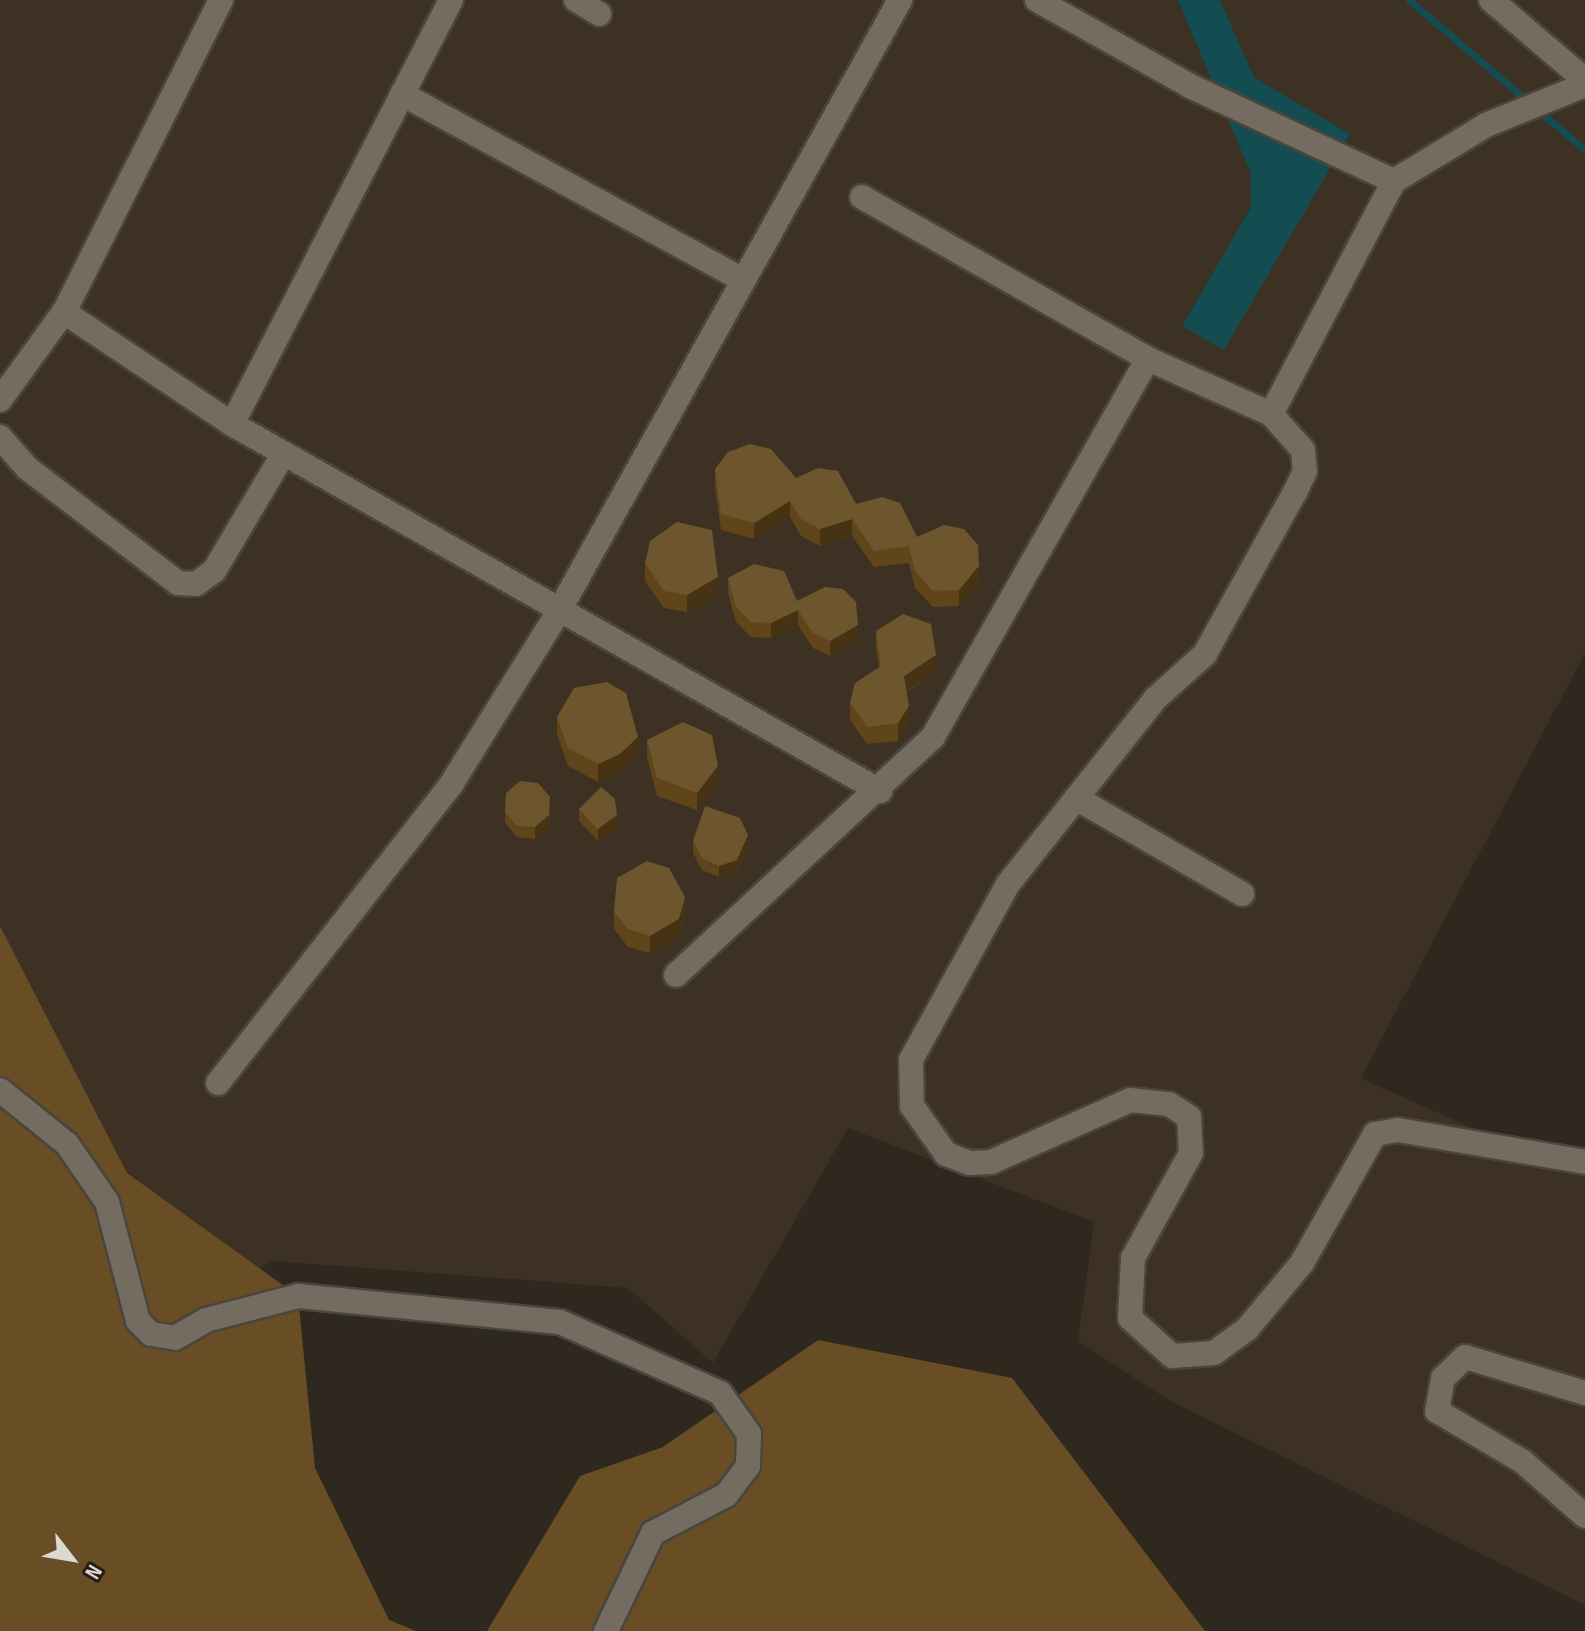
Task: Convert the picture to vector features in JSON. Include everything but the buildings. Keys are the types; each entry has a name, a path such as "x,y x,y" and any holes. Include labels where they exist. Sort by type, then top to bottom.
{"lane":[{"path":"0,400 64,312 221,0"},
{"path":"232,424 451,0"},
{"path":"576,0 599,14"},
{"path":"218,1083 452,783 559,611 900,0"},
{"path":"1037,0 1190,86 1355,168 1394,181"},
{"path":"1271,414 1394,181 1486,125 1585,82 1491,0"},
{"path":"402,94 743,280"},
{"path":"862,197 1148,359 1271,414 1303,450 1305,471 1205,654 1156,698 1008,884 925,1026 911,1060 912,1106 946,1154 970,1163 991,1162 1130,1100 1169,1104 1189,1117 1191,1153 1133,1258 1130,1318 1172,1356 1214,1353 1247,1329 1302,1263 1375,1134 1398,1130 1585,1162"},
{"path":"64,312 232,424 880,791"},
{"path":"676,975 880,791 961,697 1148,359"},
{"path":"0,437 27,468 178,583 196,584 214,571 284,453"},
{"path":"1076,798 1242,894"},
{"path":"0,1090 67,1144 107,1202 138,1321 151,1334 175,1338 206,1320 298,1296 560,1322 720,1393 749,1434 748,1466 726,1495 653,1533 606,1631"},
{"path":"1585,1393 1465,1357 1443,1378 1437,1411 1522,1461 1585,1516"}],"shaded area":[{"path":"0,0 1178,0 1250,172 1251,207 1182,326 1349,134 1254,77 1220,0 1585,0 1585,653 1361,1078 1496,1139 1585,1152 1585,1605 1170,1401 1078,1341 1094,1222 848,1128 713,1363 628,1288 273,1261 189,1309 0,955"},
{"path":"0,926 127,1173 298,1296 315,1468 389,1620 416,1631 0,1631"},
{"path":"818,1340 1012,1378 1205,1631 487,1631 580,1476 663,1447"}],"water":[{"path":"1178,0 1220,0 1254,77 1350,134 1224,350 1182,326 1251,207 1250,172"}],"waterway":[{"path":"1409,0 1529,102"},
{"path":"1538,110 1585,150"}]}
